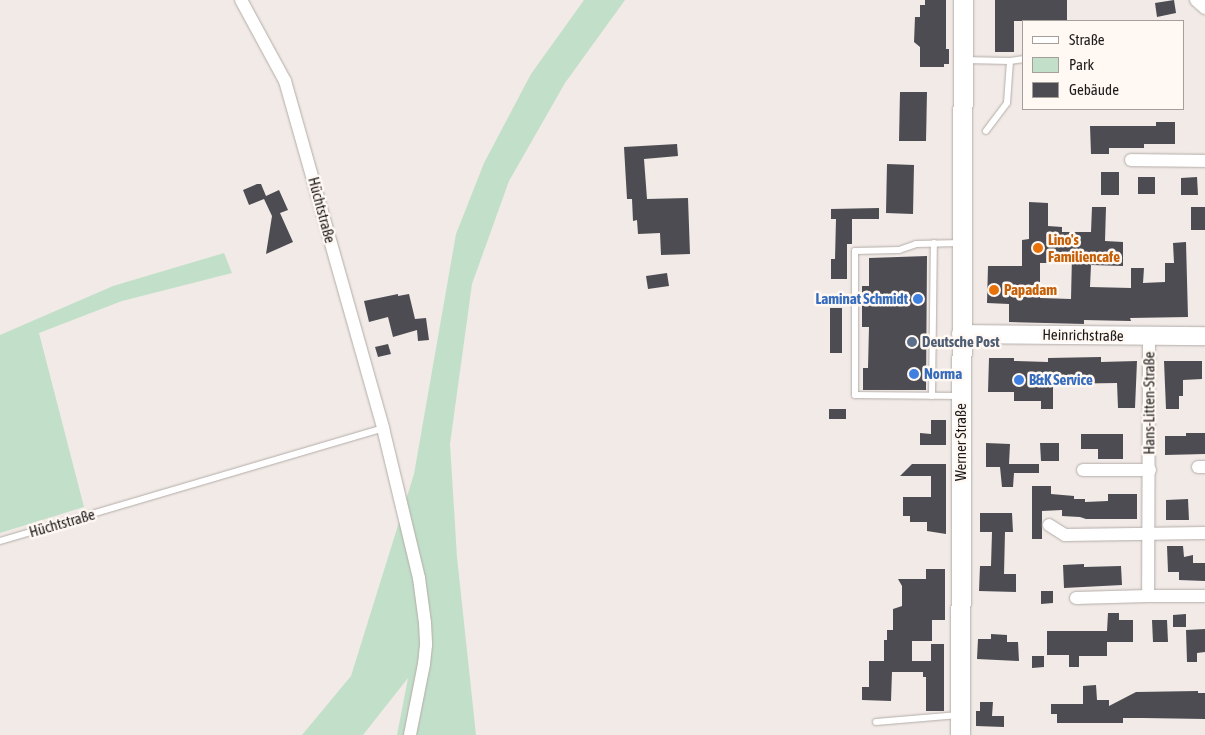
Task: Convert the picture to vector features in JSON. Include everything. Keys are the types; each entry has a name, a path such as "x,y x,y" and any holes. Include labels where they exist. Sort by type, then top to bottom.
{"main road":[{"name":"Werner Straße","path":"960,735 963,0"}],"street":[{"name":"Hüchtstraße","path":"240,0 261,34 285,81 383,428 419,578 425,623 424,664 410,735"},
{"path":"1131,160 1205,161"},
{"name":"Heinrichstraße","path":"961,334 1205,336"},
{"name":"Hans-Litten-Straße","path":"1148,336 1150,470 1148,596"},
{"name":"Hans-Litten-Straße","path":"1083,470 1150,470"},
{"path":"1049,525 1065,534 1205,533"},
{"path":"1076,598 1205,596"}],"lane":[{"path":"963,60 1010,61 1022,59"},
{"path":"986,131 1007,103 1010,61"},
{"path":"932,396 934,243"},
{"path":"961,396 855,395 855,251 899,250 916,244 962,243"},
{"name":"Hüchtstraße","path":"0,541 383,428"},
{"path":"876,722 960,715"}],"green space":[{"path":"584,0 625,0 565,83 509,181 472,284 450,444 457,557 476,735 397,735 408,678 363,735 302,735 351,676 414,474 456,234 484,163 531,74"},
{"path":"224,253 232,273 122,301 39,333 84,507 0,533 0,335 113,286"}],"building":[{"path":"925,0 946,0 946,49 949,49 949,64 944,64 944,67 920,67 920,47 914,42 915,17 920,17 920,5 925,5"},
{"path":"995,0 1067,0 1067,20 1014,21 1014,52 995,52"},
{"path":"1174,0 1176,13 1157,17 1155,3"},
{"path":"900,92 927,92 926,141 899,141"},
{"path":"1156,122 1175,122 1175,144 1144,144 1144,148 1109,148 1109,154 1091,154 1090,126 1156,126"},
{"path":"677,144 678,156 644,159 647,199 688,198 690,254 661,255 660,233 638,234 637,220 633,221 632,199 627,199 624,147"},
{"path":"887,164 914,165 913,214 886,213"},
{"path":"1101,172 1119,172 1119,195 1101,195"},
{"path":"1138,177 1155,177 1155,194 1138,194"},
{"path":"1197,177 1198,195 1181,195 1181,178"},
{"path":"261,184 266,196 279,190 288,210 280,213 293,242 266,254 272,216 264,199 249,205 243,190"},
{"path":"1029,202 1048,203 1048,226 1062,227 1062,232 1091,232 1092,207 1106,207 1105,241 1123,242 1123,266 1091,265 1090,287 1131,288 1131,268 1144,268 1143,283 1165,282 1165,263 1174,263 1173,243 1186,242 1188,317 1130,318 1131,321 1084,320 1084,324 1009,322 1009,304 987,303 988,266 1022,266 1022,240 1029,239","holes":["1047,255 1072,255 1071,299 1040,298 1040,263 1047,263"]},
{"path":"1191,207 1205,207 1205,230 1191,230"},
{"path":"879,208 879,219 852,219 852,244 847,244 847,279 831,279 831,259 835,259 836,219 831,219 831,209"},
{"path":"927,256 926,390 863,390 863,368 868,368 869,327 862,327 862,286 869,286 869,258"},
{"path":"667,273 669,286 648,289 646,276"},
{"path":"398,294 398,296 409,294 415,319 426,318 429,340 418,341 417,330 393,337 388,317 369,322 364,301"},
{"path":"830,308 842,308 842,353 830,353"},
{"path":"388,344 391,354 378,357 375,347"},
{"path":"1101,357 1101,362 1137,361 1135,408 1118,408 1117,383 1053,384 1053,409 1041,409 1041,401 1014,401 1014,392 988,392 989,358 1014,358 1014,361 1048,362 1048,358"},
{"path":"1164,361 1202,361 1202,379 1183,380 1183,396 1179,396 1179,409 1166,409"},
{"path":"829,409 846,409 846,419 829,419"},
{"path":"931,420 946,420 946,445 920,445 920,433 931,434"},
{"path":"1186,433 1205,433 1205,454 1165,455 1165,436 1186,436"},
{"path":"1081,434 1123,434 1123,459 1098,459 1098,449 1081,449"},
{"path":"986,443 1010,444 1009,464 1039,464 1039,473 1014,473 1013,487 1002,487 1000,467 986,467"},
{"path":"1040,443 1059,443 1059,461 1041,461"},
{"path":"912,464 946,464 946,534 927,531 927,522 910,522 910,516 903,516 903,497 931,497 931,476 900,476"},
{"path":"1032,486 1051,486 1051,494 1074,496 1074,499 1085,499 1085,502 1108,501 1108,494 1137,494 1137,519 1086,519 1062,516 1062,510 1042,511 1042,539 1032,539"},
{"path":"1188,499 1189,520 1166,520 1166,500"},
{"path":"980,513 1012,513 1013,532 1005,532 1004,574 1016,574 1016,592 979,591 980,566 991,566 992,532 980,532"},
{"path":"1167,546 1183,546 1184,557 1193,555 1193,563 1205,563 1205,581 1179,580 1179,572 1168,572"},
{"path":"1084,564 1084,567 1121,566 1122,585 1064,588 1063,565"},
{"path":"926,569 945,569 945,620 932,620 932,641 912,641 912,661 931,661 931,644 944,644 944,711 926,711 926,677 923,677 923,672 892,672 891,701 862,700 862,687 869,687 869,661 884,661 884,640 887,640 887,630 893,630 893,609 902,606 902,586 898,579 926,579"},
{"path":"1041,591 1053,591 1053,603 1041,604"},
{"path":"1108,613 1119,613 1119,620 1133,620 1133,642 1107,642 1107,656 1079,656 1079,667 1069,667 1069,655 1047,655 1047,631 1107,631"},
{"path":"1186,614 1186,627 1173,627 1173,615"},
{"path":"1152,620 1167,620 1168,642 1153,642"},
{"path":"1205,629 1205,652 1197,653 1197,662 1187,662 1186,630"},
{"path":"991,634 1007,635 1007,642 1018,642 1019,661 977,659 978,639 991,639"},
{"path":"1032,656 1044,656 1044,667 1032,668"},
{"path":"1096,685 1097,700 1109,700 1109,706 1136,692 1198,691 1198,693 1205,693 1205,719 1123,718 1123,723 1057,723 1057,714 1051,714 1051,704 1083,704 1083,686"},
{"path":"980,702 993,702 992,716 1004,716 1004,727 976,726 976,711 980,711"}],"place":[{"name":"Lino's Familiencafe","path":"1038,248"},
{"name":"Papadam","path":"994,290"},
{"name":"Laminat Schmidt","path":"918,299"},
{"name":"Deutsche Post","path":"912,342"},
{"name":"Norma","path":"914,374"},
{"name":"B&K Service","path":"1019,380"}]}
